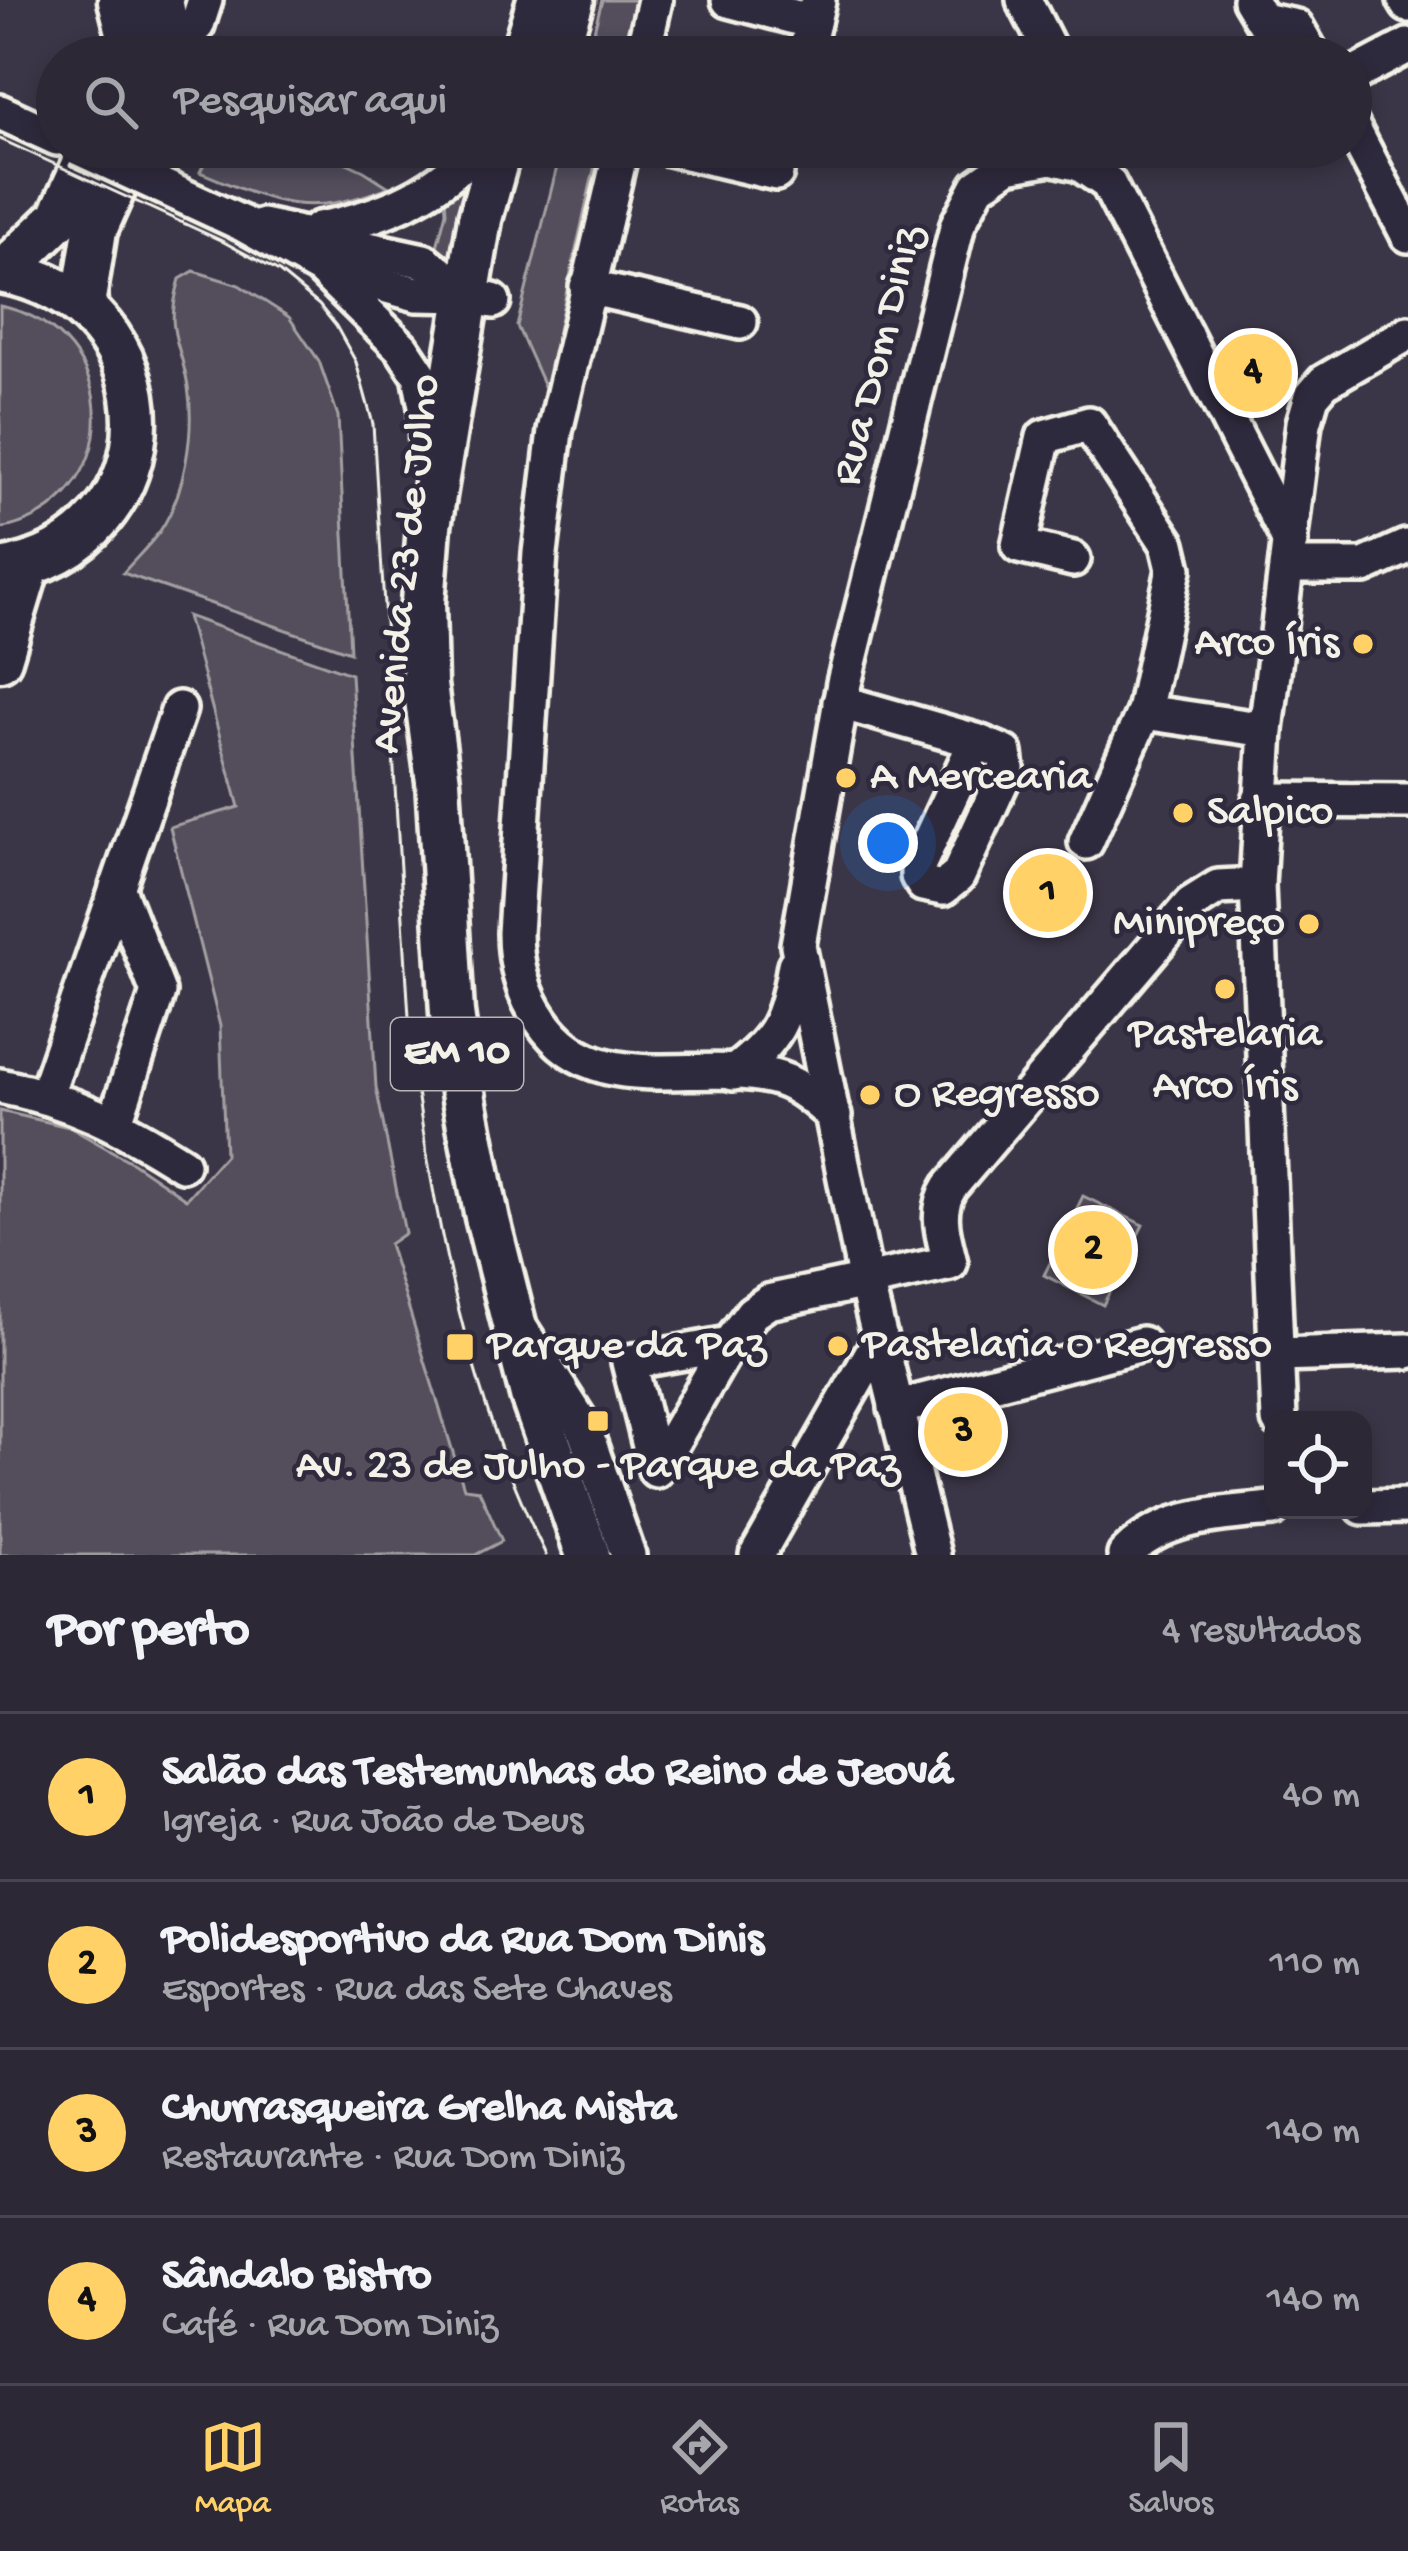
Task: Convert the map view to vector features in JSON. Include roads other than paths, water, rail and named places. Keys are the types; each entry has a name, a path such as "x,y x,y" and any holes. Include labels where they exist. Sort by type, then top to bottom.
{"main road":[{"path":"120,0 130,36"},
{"path":"156,36 161,0"},
{"path":"528,36 539,0"},
{"path":"561,36 572,0"},
{"path":"2,271 60,217 82,168"},
{"path":"83,305 95,230 123,168"},
{"name":"Avenida 23 de Julho","path":"438,781 450,684 449,614 467,421 483,349 480,219 494,168"},
{"name":"Avenida 23 de Julho","path":"521,168 480,298 429,526 423,603 425,685 438,781 444,923 464,1099 487,1217 532,1395 588,1555"},
{"path":"0,659 14,568 49,559 108,511 136,441 136,408 127,366 109,334 83,305 44,283 2,271"}],"street":[{"path":"180,36 196,25 205,0"},
{"path":"647,36 655,0"},
{"path":"729,0 815,11"},
{"path":"1024,0 1042,36"},
{"path":"1250,0 1262,20 1296,27 1301,36"},
{"path":"1372,65 1408,46"},
{"path":"0,112 36,128"},
{"path":"1372,166 1408,235"},
{"path":"122,168 241,223 320,268 402,347 420,375 426,407 429,526"},
{"path":"305,232 369,220 428,190 453,168"},
{"path":"617,168 555,431 540,553 514,933 517,964 536,1014 561,1045 575,1054 630,1072 768,1076 795,1084 834,1116"},
{"path":"758,168 776,172"},
{"name":"Rua Dom Diniz","path":"733,1072 756,1055 783,1022 840,702 958,224 977,187 1004,168"},
{"name":"Rua Dom Diniz","path":"1086,168 1108,183 1288,554"},
{"path":"241,223 305,232 424,260 480,298"},
{"path":"320,268 417,294 480,298"},
{"path":"586,287 740,322"},
{"path":"1279,1411 1257,885 1266,730 1304,423 1312,396 1324,382 1408,333"},
{"path":"1072,559 1019,546 1044,437 1089,424 1168,544 1173,588 1144,712 1087,842"},
{"path":"1288,554 1364,566 1406,547"},
{"path":"840,702 976,741"},
{"path":"46,1095 179,709"},
{"path":"1144,712 1266,730"},
{"path":"1260,800 1408,801"},
{"path":"729,1344 752,1313 768,1302 950,1264 940,1218 950,1187 1190,904 1218,886 1257,885"},
{"path":"116,1122 158,992 117,887"},
{"name":"Rua Dom Diniz","path":"798,945 866,1282 929,1552"},
{"path":"0,1086 46,1095 116,1122 182,1164"},
{"path":"515,1321 583,1426 628,1555"},
{"path":"758,1555 879,1341"},
{"path":"896,1408 1142,1344"},
{"path":"1278,1355 1408,1351"},
{"path":"1372,1507 1408,1506"},
{"path":"1125,1555 1167,1526 1204,1515 1264,1510"}],"tram line":[{"path":"0,139 36,156"},
{"path":"63,168 279,272 319,305 356,362 373,424 411,1050 420,1115 444,1244 475,1371 495,1433 546,1555"}],"place":[{"name":"Sândalo Bistro","path":"1253,373"},
{"name":"Arco Íris","path":"1363,644"},
{"name":"A Mercearia","path":"846,778"},
{"name":"Salpico","path":"1183,813"},
{"name":"Salão das Testemunhas do Reino de Jeová","path":"1048,893"},
{"name":"Minipreço","path":"1309,924"},
{"name":"Pastelaria Arco Íris","path":"1225,989"},
{"name":"O Regresso","path":"870,1095"},
{"name":"Polidesportivo da Rua Dom Dinis","path":"1093,1250"},
{"name":"Pastelaria O Regresso","path":"838,1346"},
{"name":"Parque da Paz","path":"460,1347"},
{"name":"Av. 23 de Julho - Parque da Paz","path":"598,1421"},
{"name":"Churrasqueira Grelha Mista","path":"963,1432"}]}
